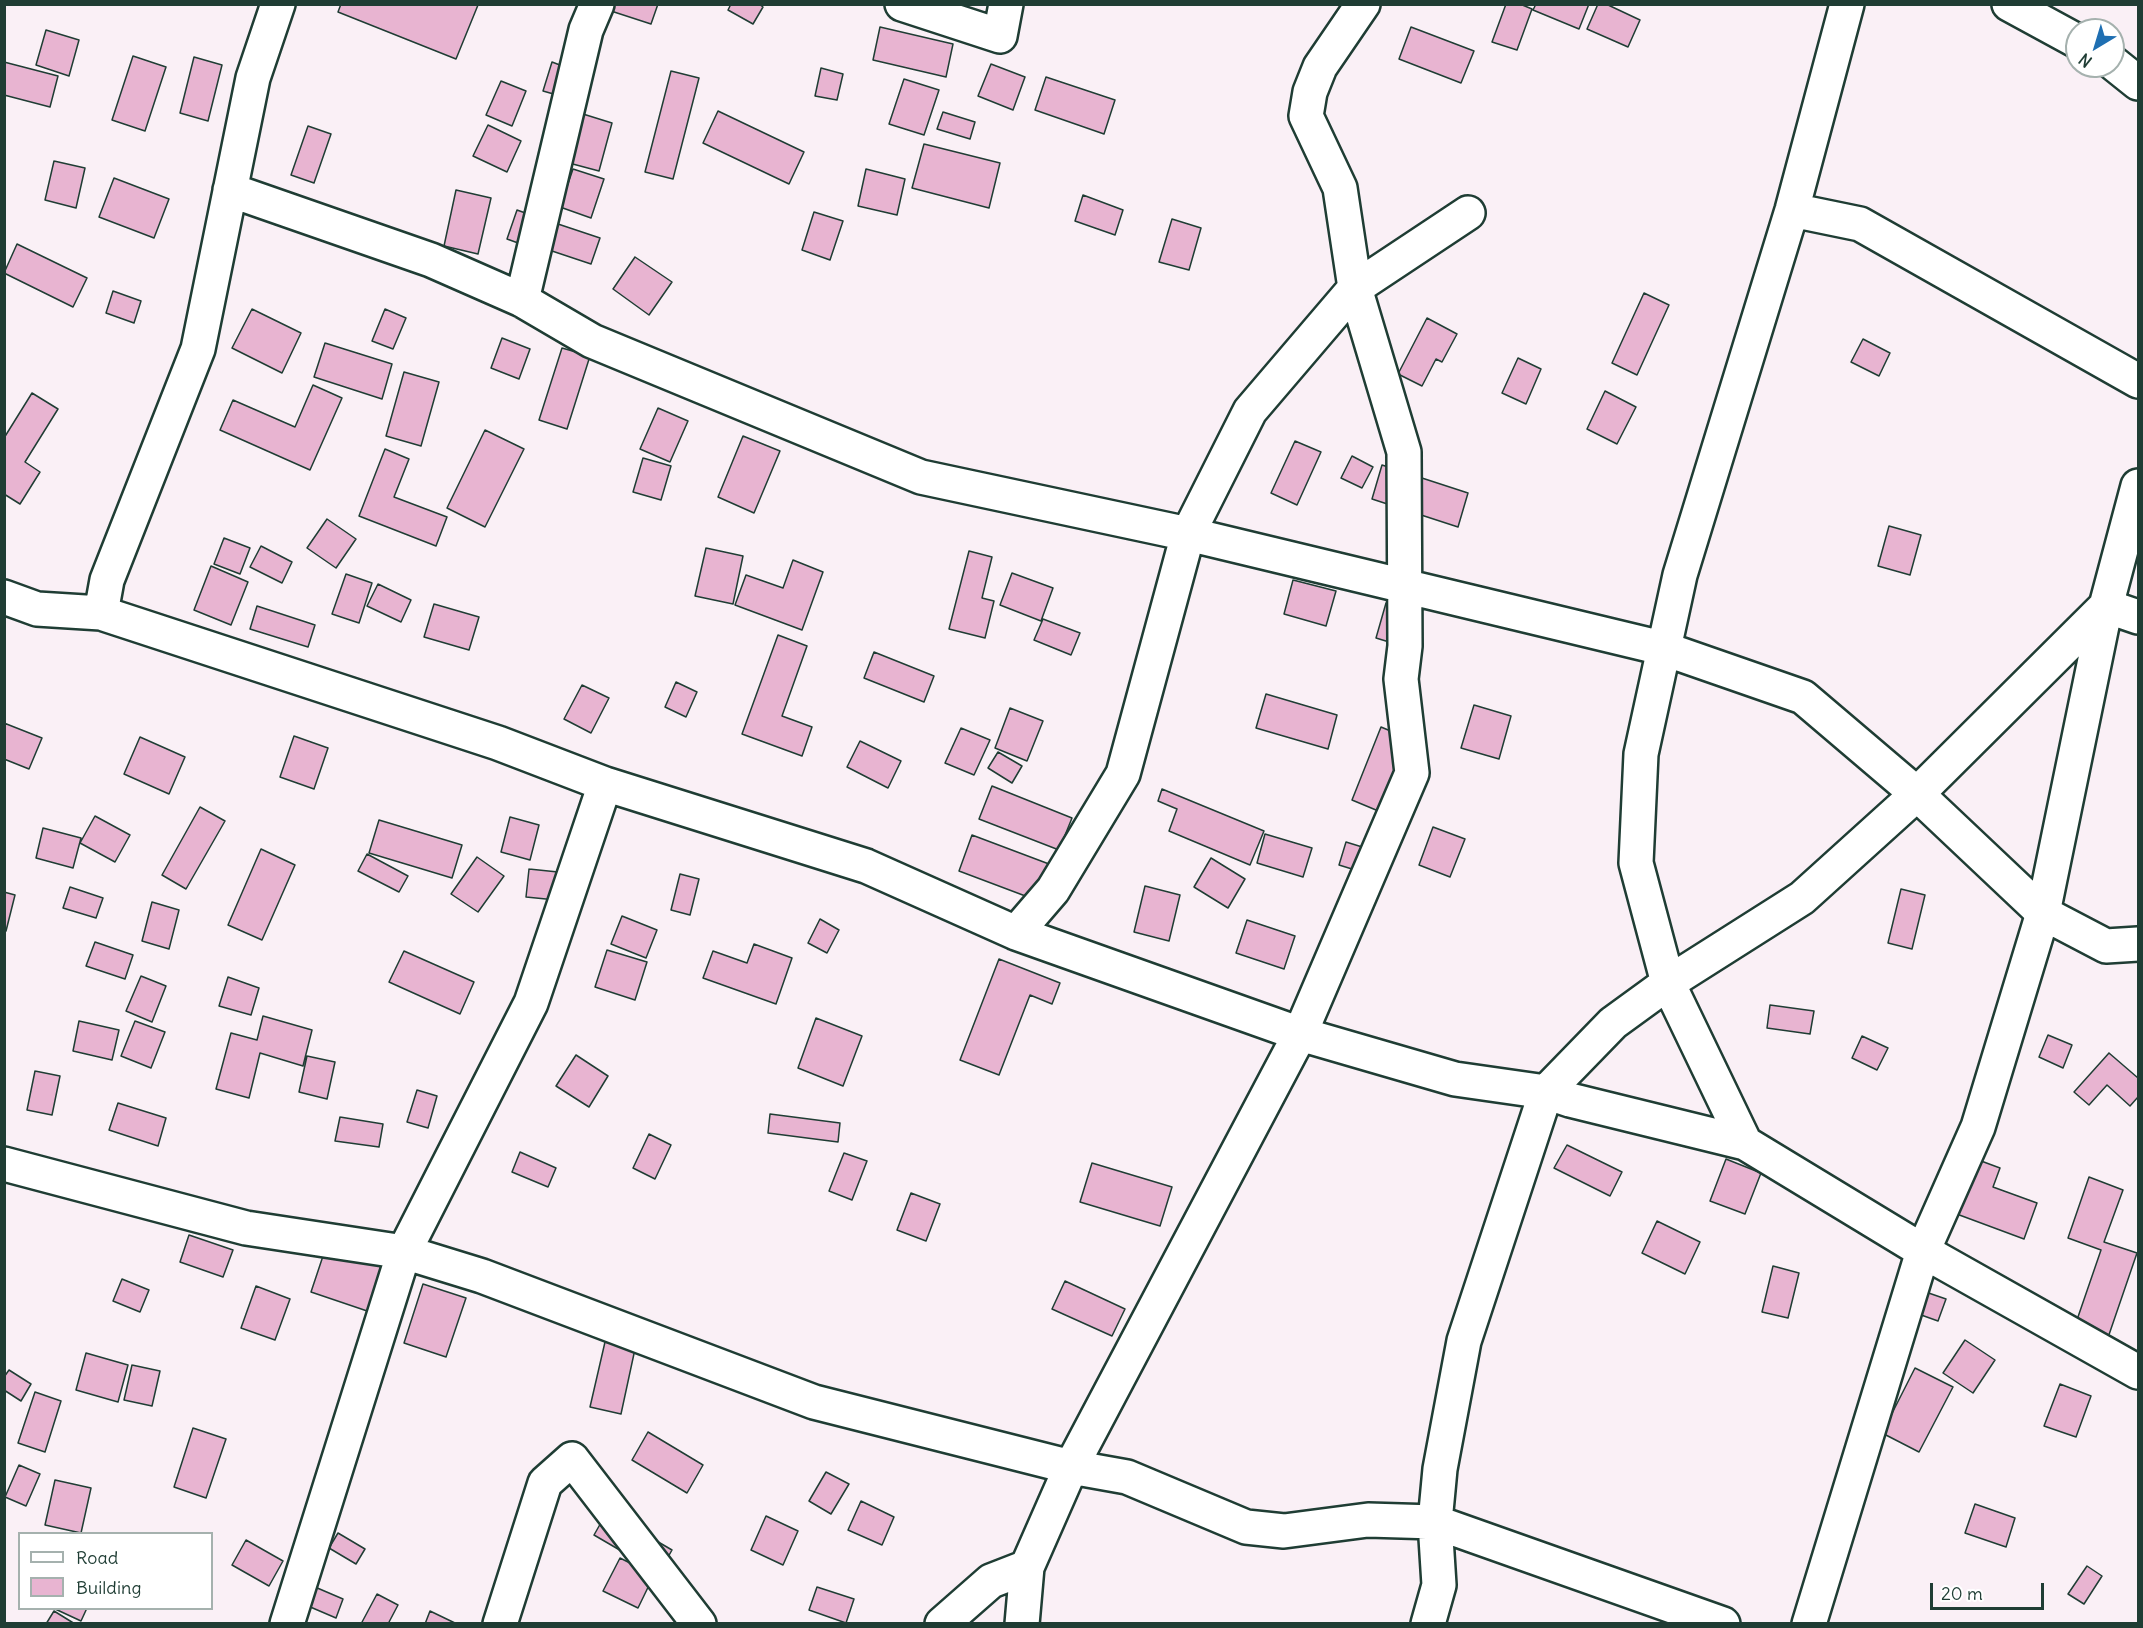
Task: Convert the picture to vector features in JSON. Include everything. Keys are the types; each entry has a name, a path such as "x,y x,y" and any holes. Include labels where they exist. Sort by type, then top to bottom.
{"street":[{"path":"101,613 107,580 198,349 253,78 278,4"},
{"path":"522,300 586,30 597,4"},
{"path":"902,4 1000,36 1006,4"},
{"path":"1022,1623 1027,1567 1071,1467 1300,1034 1412,773 1401,679 1405,646 1404,452 1355,288 1340,188 1306,116 1310,92 1320,67 1363,4"},
{"path":"1745,1143 1668,983 1636,864 1641,754 1662,648 1680,575 1792,210 1847,4"},
{"path":"2009,4 2065,34"},
{"path":"2125,72 2139,83"},
{"path":"230,189 431,260 522,300 592,341 921,477 1188,534 1662,648 1803,697 1917,794 2043,913 2106,946 2139,944"},
{"path":"1792,210 1860,224 2139,381"},
{"path":"1016,933 1053,890 1123,774 1188,534 1250,411 1355,288 1468,213"},
{"path":"1809,1623 1923,1251 1978,1127 2043,913 2106,606 2139,486"},
{"path":"4,597 37,609 101,613 498,743 605,784 866,866 1016,933 1300,1034 1455,1079 1546,1092 1745,1143 1923,1251 2139,1372"},
{"path":"2106,606 2139,617"},
{"path":"1428,1623 1439,1585 1434,1522 1440,1469 1464,1341 1546,1092 1612,1023 1668,983 1802,897 1917,794 2106,606"},
{"path":"287,1623 404,1252 531,1003 605,784"},
{"path":"4,1164 246,1227 404,1252 494,1280 814,1402 1071,1467 1127,1478 1246,1527 1284,1531 1368,1520 1434,1522 1723,1623"},
{"path":"500,1623 545,1483 572,1459 699,1623"},
{"path":"942,1623 992,1581 1027,1567"}],"building":[{"path":"341,4 478,5 456,59 338,12"},
{"path":"614,4 658,4 651,24 611,11"},
{"path":"731,4 759,4 763,7 753,24 728,10"},
{"path":"1506,4 1520,4 1532,9 1517,50 1492,42"},
{"path":"1536,4 1589,4 1579,29 1533,10"},
{"path":"1598,4 1606,4 1640,20 1628,47 1587,29"},
{"path":"880,27 953,44 946,77 873,60"},
{"path":"1411,27 1474,51 1461,83 1399,59"},
{"path":"46,30 79,40 69,76 36,65"},
{"path":"133,56 166,67 145,131 112,120"},
{"path":"194,57 222,65 208,121 180,113"},
{"path":"4,62 58,76 50,107 4,95"},
{"path":"552,62 573,70 564,97 543,91"},
{"path":"991,64 1025,77 1013,110 978,96"},
{"path":"821,68 843,74 837,100 815,96"},
{"path":"671,71 699,78 673,179 645,172"},
{"path":"1046,77 1115,100 1104,134 1035,110"},
{"path":"904,79 939,90 924,135 889,124"},
{"path":"501,81 526,91 512,126 486,115"},
{"path":"718,111 804,152 789,184 703,143"},
{"path":"943,112 975,122 970,139 937,129"},
{"path":"583,114 612,123 599,171 569,163"},
{"path":"488,125 521,141 507,172 473,156"},
{"path":"308,126 331,134 314,183 291,175"},
{"path":"924,144 1000,163 989,208 912,188"},
{"path":"54,161 85,168 76,208 45,200"},
{"path":"573,169 604,179 591,218 560,207"},
{"path":"866,169 905,179 897,215 858,206"},
{"path":"114,178 169,199 154,238 99,217"},
{"path":"456,190 491,198 478,254 444,246"},
{"path":"1083,195 1123,210 1115,235 1075,221"},
{"path":"517,210 542,219 532,248 507,239"},
{"path":"814,212 843,221 830,260 802,250"},
{"path":"1172,219 1201,228 1189,270 1159,262"},
{"path":"558,224 600,238 591,264 549,250"},
{"path":"17,244 87,278 73,307 4,273"},
{"path":"635,257 672,282 649,315 613,289"},
{"path":"113,291 141,301 134,323 106,313"},
{"path":"1644,293 1669,305 1637,375 1612,363"},
{"path":"252,309 301,333 282,373 232,348"},
{"path":"385,309 406,318 393,349 372,341"},
{"path":"1427,318 1457,334 1442,362 1436,359 1422,386 1398,374"},
{"path":"502,338 530,349 519,379 491,368"},
{"path":"1863,339 1890,353 1879,376 1851,362"},
{"path":"325,343 392,364 382,399 314,377"},
{"path":"562,348 590,356 567,429 539,420"},
{"path":"1518,358 1541,369 1526,404 1502,393"},
{"path":"404,372 439,382 421,446 386,436"},
{"path":"313,385 342,398 310,470 220,430 233,400 295,427"},
{"path":"1605,391 1636,407 1617,444 1587,429"},
{"path":"32,393 58,409 25,462 40,472 20,504 4,494 4,438"},
{"path":"658,408 688,421 670,462 640,449"},
{"path":"485,430 524,449 485,527 447,508"},
{"path":"743,436 780,451 754,513 718,497"},
{"path":"1295,441 1321,452 1297,505 1271,493"},
{"path":"385,449 409,459 394,497 447,517 436,546 359,516"},
{"path":"1352,456 1373,467 1362,488 1341,478"},
{"path":"643,458 671,466 661,500 633,492"},
{"path":"1382,465 1468,493 1458,527 1372,499"},
{"path":"327,519 356,539 336,568 307,548"},
{"path":"1889,526 1921,535 1910,575 1878,566"},
{"path":"224,538 250,548 240,574 214,564"},
{"path":"261,546 292,562 282,583 250,567"},
{"path":"706,548 743,556 733,604 695,596"},
{"path":"969,551 992,557 982,598 994,601 985,638 949,629"},
{"path":"793,560 823,572 802,630 735,605 746,575 783,588"},
{"path":"211,566 248,582 231,625 194,610"},
{"path":"1012,573 1053,588 1041,621 1000,605"},
{"path":"346,574 372,583 359,623 332,614"},
{"path":"1293,580 1336,591 1326,626 1284,614"},
{"path":"378,584 411,600 401,622 367,606"},
{"path":"1386,603 1422,613 1412,649 1376,638"},
{"path":"434,604 479,617 469,650 424,637"},
{"path":"257,606 315,625 308,647 250,629"},
{"path":"1043,619 1080,633 1071,655 1034,640"},
{"path":"778,635 807,646 782,716 812,727 802,756 742,734"},
{"path":"874,652 934,676 924,702 864,678"},
{"path":"676,682 697,692 686,717 665,707"},
{"path":"582,685 609,698 591,733 564,719"},
{"path":"1266,694 1337,715 1328,749 1256,728"},
{"path":"1474,705 1511,716 1499,759 1461,748"},
{"path":"1010,708 1043,721 1027,761 995,748"},
{"path":"4,723 42,738 29,769 4,759"},
{"path":"1381,727 1417,742 1388,815 1352,800"},
{"path":"961,728 990,740 974,775 945,763"},
{"path":"294,736 328,748 314,789 280,777"},
{"path":"140,737 185,757 169,794 124,774"},
{"path":"860,741 901,761 888,788 847,767"},
{"path":"998,752 1022,766 1012,783 988,768"},
{"path":"992,786 1072,818 1059,850 979,819"},
{"path":"1162,789 1264,831 1250,865 1169,831 1177,809 1158,801"},
{"path":"200,807 225,821 186,889 162,875"},
{"path":"95,816 130,835 115,862 80,843"},
{"path":"510,817 539,825 530,860 501,852"},
{"path":"379,820 462,845 452,878 369,853"},
{"path":"1433,827 1465,839 1450,877 1419,865"},
{"path":"43,828 81,838 73,868 36,858"},
{"path":"1265,834 1312,848 1303,877 1257,863"},
{"path":"972,835 1049,864 1036,900 959,871"},
{"path":"1346,842 1385,854 1378,877 1339,865"},
{"path":"261,849 295,865 262,940 228,925"},
{"path":"367,854 408,876 399,892 358,871"},
{"path":"477,857 504,876 478,912 451,894"},
{"path":"1211,858 1245,879 1228,908 1194,887"},
{"path":"529,869 558,872 556,900 526,897"},
{"path":"680,874 699,879 690,915 671,910"},
{"path":"1145,886 1180,895 1169,941 1134,932"},
{"path":"70,887 103,898 96,918 63,908"},
{"path":"1901,889 1925,895 1912,949 1888,943"},
{"path":"4,892 15,895 6,931 4,931"},
{"path":"152,902 179,910 169,949 142,941"},
{"path":"622,916 657,930 646,958 611,944"},
{"path":"820,919 839,930 827,953 808,943"},
{"path":"1247,920 1295,936 1284,969 1236,953"},
{"path":"95,942 133,955 125,979 86,966"},
{"path":"754,944 792,958 776,1004 703,978 713,951 747,963"},
{"path":"607,950 647,962 635,1000 595,987"},
{"path":"404,951 474,982 460,1014 389,982"},
{"path":"999,959 1060,983 1052,1004 1030,995 999,1075 960,1060"},
{"path":"141,976 166,986 152,1022 126,1011"},
{"path":"228,977 259,988 251,1015 219,1006"},
{"path":"1770,1005 1814,1011 1810,1034 1767,1028"},
{"path":"263,1016 312,1030 303,1066 260,1053 249,1098 216,1089 231,1033 257,1040"},
{"path":"816,1018 862,1036 843,1086 798,1068"},
{"path":"79,1021 119,1030 112,1060 73,1051"},
{"path":"135,1021 165,1032 151,1068 121,1056"},
{"path":"2048,1035 2072,1045 2063,1068 2039,1057"},
{"path":"1862,1036 1888,1048 1877,1070 1852,1058"},
{"path":"2109,1053 2138,1078 2138,1097 2130,1106 2107,1085 2089,1105 2074,1092"},
{"path":"576,1055 608,1076 589,1107 556,1086"},
{"path":"307,1056 335,1062 327,1099 299,1092"},
{"path":"35,1071 60,1076 52,1115 27,1110"},
{"path":"417,1090 437,1096 428,1128 407,1122"},
{"path":"118,1103 166,1118 158,1146 109,1130"},
{"path":"770,1114 840,1123 838,1142 768,1133"},
{"path":"340,1117 383,1124 379,1147 335,1141"},
{"path":"649,1134 671,1145 655,1179 633,1168"},
{"path":"1567,1145 1622,1172 1610,1196 1554,1168"},
{"path":"520,1152 556,1168 548,1187 512,1172"},
{"path":"844,1153 867,1161 852,1200 829,1191"},
{"path":"1973,1158 2000,1168 1993,1187 2037,1203 2024,1239 1954,1213"},
{"path":"1726,1159 1761,1173 1745,1214 1710,1201"},
{"path":"1092,1163 1172,1187 1160,1226 1080,1202"},
{"path":"2089,1177 2123,1190 2104,1242 2137,1253 2101,1358 2068,1346 2101,1250 2068,1238"},
{"path":"911,1193 940,1204 926,1241 897,1230"},
{"path":"1657,1221 1700,1242 1685,1274 1642,1253"},
{"path":"189,1235 233,1250 223,1277 180,1262"},
{"path":"326,1247 394,1270 379,1315 311,1292"},
{"path":"1773,1266 1799,1273 1788,1318 1762,1312"},
{"path":"122,1279 149,1290 140,1312 113,1301"},
{"path":"1065,1281 1125,1309 1112,1336 1052,1309"},
{"path":"423,1284 466,1298 446,1357 404,1343"},
{"path":"256,1286 290,1299 275,1340 241,1328"},
{"path":"1917,1289 1946,1299 1938,1321 1910,1311"},
{"path":"1965,1340 1995,1360 1973,1393 1943,1373"},
{"path":"605,1342 635,1349 621,1414 590,1407"},
{"path":"86,1353 128,1365 118,1402 76,1390"},
{"path":"132,1365 160,1371 152,1406 124,1400"},
{"path":"1915,1368 1953,1387 1919,1452 1882,1433"},
{"path":"9,1370 31,1384 21,1401 4,1390 4,1377"},
{"path":"2060,1384 2091,1396 2076,1437 2044,1426"},
{"path":"35,1392 61,1401 45,1452 18,1443"},
{"path":"193,1428 226,1439 206,1498 174,1487"},
{"path":"648,1432 703,1465 687,1493 632,1460"},
{"path":"19,1465 40,1474 26,1506 5,1497"},
{"path":"826,1472 849,1484 831,1514 809,1501"},
{"path":"55,1480 91,1488 81,1532 45,1525"},
{"path":"861,1501 894,1517 882,1545 848,1530"},
{"path":"1975,1504 2015,1518 2006,1547 1965,1533"},
{"path":"607,1512 672,1550 659,1573 594,1535"},
{"path":"766,1516 798,1531 783,1565 751,1550"},
{"path":"338,1533 365,1549 356,1564 329,1548"},
{"path":"246,1540 283,1561 269,1586 232,1565"},
{"path":"620,1558 654,1575 638,1608 603,1591"},
{"path":"2087,1566 2102,1576 2084,1604 2068,1594"},
{"path":"315,1587 343,1599 336,1618 308,1606"},
{"path":"817,1587 854,1599 846,1623 809,1610"},
{"path":"377,1594 398,1605 388,1624 361,1624"},
{"path":"57,1610 86,1610 81,1621"},
{"path":"54,1611 75,1624 46,1624"},
{"path":"430,1611 457,1624 425,1624"}]}
